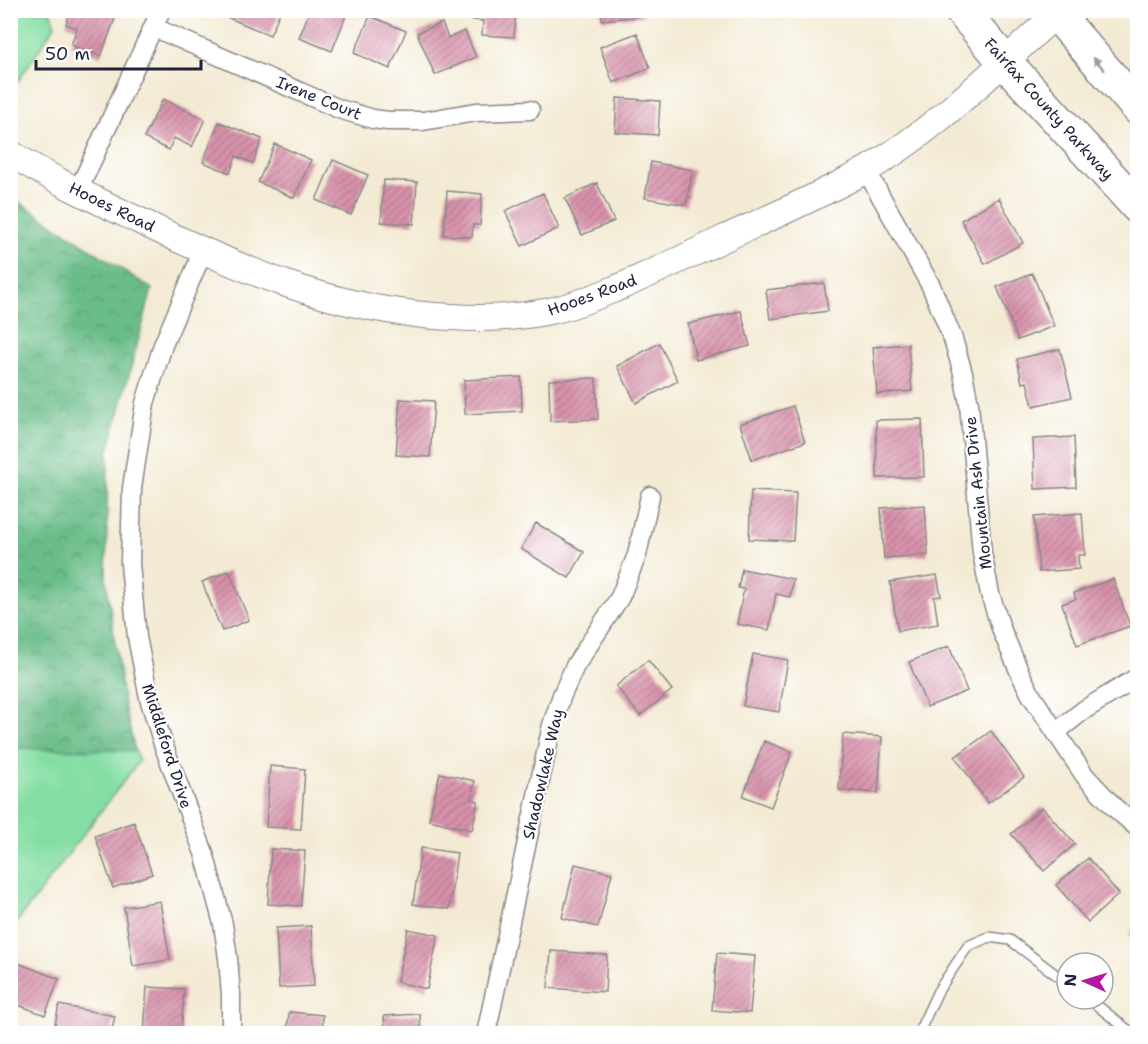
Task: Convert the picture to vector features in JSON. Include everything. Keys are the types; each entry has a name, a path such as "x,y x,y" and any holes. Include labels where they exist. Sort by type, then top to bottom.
{"highway":[{"name":"Fairfax County Parkway","path":"961,10 1004,61 1137,207"},
{"path":"1054,12 1137,108"}],"street":[{"name":"Hooes Road","path":"10,153 78,191 202,251 293,287 357,305 424,316 479,318 531,315 601,295 866,170 890,155 955,105 1054,12"},
{"name":"Irene Court","path":"157,19 339,109 373,119 423,121 476,112 530,110"},
{"path":"78,191 157,19"},
{"name":"Mountain Ash Drive","path":"866,170 931,286 953,339 969,404 982,553 990,594 1002,630 1031,695 1085,776 1137,828"},
{"name":"Middleford Drive","path":"202,251 163,345 145,403 132,488 130,564 137,637 149,698 163,744 204,853 223,924 231,995 231,1034"},
{"name":"Shadowlake Way","path":"486,1034 552,725 575,666 620,597 637,555 650,496"},
{"path":"1056,732 1084,710 1137,677"}],"lane":[{"path":"918,1034 938,991 968,946 989,937 1010,940 1055,974"},
{"path":"1104,1011 1134,1034"}],"green space":[{"path":"10,11 50,11 55,26 14,87 10,84"},
{"path":"11,197 152,289 108,453 106,579 124,705 135,751 11,925"},
{"path":"11,748 135,751 139,761 11,930"}],"building":[{"path":"71,10 111,10 117,13 101,56 71,45 77,28 66,24"},
{"path":"218,10 281,10 270,35 217,13"},
{"path":"310,10 339,10 347,13 332,51 299,38"},
{"path":"474,10 516,10 514,37 482,35 483,21 473,20"},
{"path":"601,10 642,10 643,16 602,20"},
{"path":"370,16 406,31 390,69 354,53"},
{"path":"442,23 448,38 465,31 476,57 435,75 417,33"},
{"path":"637,33 650,68 613,83 600,47"},
{"path":"617,98 660,101 658,135 615,132"},
{"path":"163,99 205,119 192,147 174,138 169,150 144,138"},
{"path":"219,122 262,139 253,163 236,156 230,173 203,162"},
{"path":"275,144 311,160 294,198 258,182"},
{"path":"333,160 368,175 351,215 316,200"},
{"path":"651,162 693,170 686,205 645,198"},
{"path":"384,180 417,182 414,224 381,222"},
{"path":"597,183 614,221 582,235 565,198"},
{"path":"447,191 482,194 480,225 473,225 472,237 444,235"},
{"path":"543,193 559,228 522,246 505,211"},
{"path":"999,198 1023,243 985,264 961,220"},
{"path":"1032,273 1054,326 1018,340 997,287"},
{"path":"824,283 828,311 770,319 766,290"},
{"path":"741,311 750,346 696,360 688,324"},
{"path":"659,343 678,381 636,403 617,366"},
{"path":"908,344 912,391 877,394 873,347"},
{"path":"1060,349 1072,397 1033,406 1027,382 1022,383 1017,359"},
{"path":"521,377 522,411 465,414 464,380"},
{"path":"596,378 598,419 550,421 549,380"},
{"path":"400,399 434,401 430,457 396,455"},
{"path":"793,406 805,442 752,460 740,424"},
{"path":"922,419 924,477 877,478 876,420"},
{"path":"1074,437 1076,487 1035,489 1033,439"},
{"path":"751,491 796,493 793,541 749,539"},
{"path":"925,505 928,555 884,558 881,508"},
{"path":"1082,513 1085,555 1078,555 1079,569 1039,572 1034,517"},
{"path":"536,523 584,552 569,578 521,549"},
{"path":"742,569 793,579 790,597 776,594 769,630 737,624 744,589 738,588"},
{"path":"229,571 249,620 222,631 202,582"},
{"path":"937,575 941,596 934,597 938,624 898,631 890,582"},
{"path":"1113,579 1130,626 1077,645 1062,604 1076,599 1074,593"},
{"path":"949,646 967,691 927,707 909,662"},
{"path":"753,654 788,660 779,712 743,706"},
{"path":"648,660 672,690 640,716 616,686"},
{"path":"991,731 1024,777 988,803 955,757"},
{"path":"843,734 882,737 878,793 839,790"},
{"path":"764,741 792,752 771,807 743,796"},
{"path":"270,766 305,769 301,829 266,827"},
{"path":"440,773 475,781 471,799 478,801 472,830 429,820"},
{"path":"1042,807 1075,844 1044,871 1011,834"},
{"path":"134,822 152,874 113,888 95,836"},
{"path":"421,848 457,853 449,909 413,904"},
{"path":"271,849 305,851 301,906 268,904"},
{"path":"1088,858 1119,894 1088,922 1056,885"},
{"path":"575,864 612,873 598,927 562,918"},
{"path":"160,901 170,960 133,966 124,907"},
{"path":"1138,920 1138,940 1129,935"},
{"path":"311,926 314,986 279,988 276,928"},
{"path":"408,929 438,935 427,989 397,982"},
{"path":"551,951 607,955 605,992 548,988"},
{"path":"717,953 755,956 750,1013 712,1010"},
{"path":"10,960 59,979 45,1015 10,1002"},
{"path":"147,987 184,989 181,1034 144,1034"},
{"path":"59,1005 115,1016 111,1034 53,1034"},
{"path":"289,1012 323,1015 322,1034 287,1034"},
{"path":"420,1014 421,1034 385,1034 384,1016"}]}
